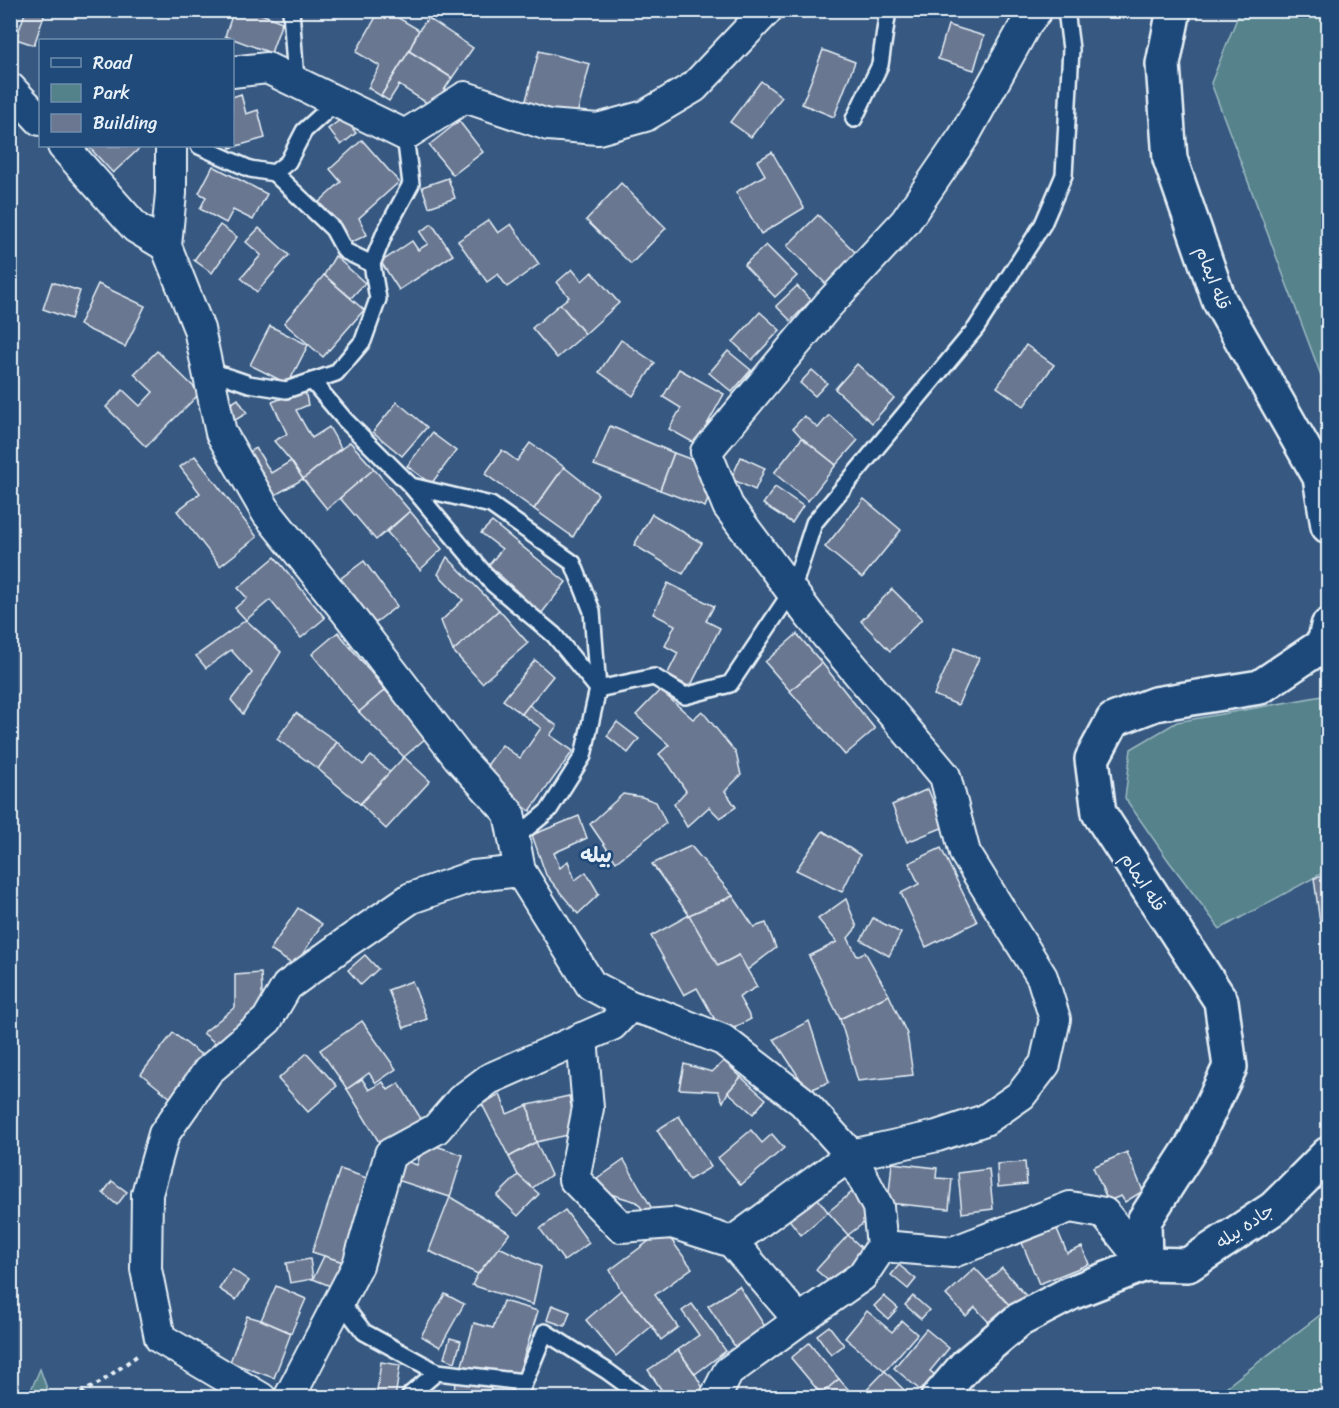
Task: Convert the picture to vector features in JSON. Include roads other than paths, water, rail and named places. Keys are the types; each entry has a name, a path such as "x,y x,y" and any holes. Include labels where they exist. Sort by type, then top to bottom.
{"street":[{"path":"234,72 267,68 405,135 465,98 548,125 598,129 645,116 694,87 767,10"},
{"path":"732,1242 851,1155 937,1136 985,1120 1021,1095 1045,1064 1055,1019 1041,977 964,853 945,776 810,616 728,506 706,452 828,305 905,222 964,136 1026,24 1037,10"},
{"name":"قله ایمام","path":"1174,10 1163,64 1170,159 1219,300 1320,477 1329,526"},
{"path":"10,88 39,119"},
{"path":"64,147 136,228 166,246"},
{"path":"171,147 171,193 166,246 199,329 220,433 267,513 458,757 508,813 520,871 591,984 630,1006 660,1015 723,1040 803,1102 851,1155 878,1207 882,1246 862,1276 728,1372 714,1398"},
{"name":"قله ایمام","path":"1145,1264 1144,1221 1194,1143 1230,1067 1221,1001 1099,813 1092,759 1113,720 1155,704 1260,687 1324,644 1329,626"},
{"path":"261,1398 160,1338 146,1269 147,1194 164,1134 208,1071 267,1020 287,986 411,898 474,876 520,871"},
{"path":"290,1398 358,1265 390,1154 436,1129 461,1100 489,1079 612,1025 630,1006"},
{"path":"582,1038 588,1108 574,1179 621,1227 672,1223 732,1242 799,1320"},
{"name":"جاده بیله","path":"1145,1264 1188,1264 1274,1208 1329,1154"},
{"path":"882,1246 953,1252 1070,1206 1104,1213 1145,1264 1071,1293 1019,1320 966,1365 938,1398"}],"lane":[{"path":"291,10 296,81"},
{"path":"854,119 880,65 888,10"},
{"path":"598,688 654,677 685,696 730,684 792,591 814,523 976,328 1043,224 1064,175 1071,49 1066,10"},
{"path":"274,173 288,162 304,131 337,101"},
{"path":"208,370 249,384 286,390 336,373 363,341 378,299 372,264 385,232 411,184 405,135"},
{"path":"202,147 250,170 274,173 333,229 345,251 372,264"},
{"path":"312,381 345,420 411,486 493,584 554,634 598,688"},
{"path":"411,486 491,505 573,562 592,611 598,688 583,756 549,810 514,839"},
{"path":"340,1301 364,1332 437,1372 524,1382"},
{"path":"518,1398 545,1332 607,1371 644,1398"},
{"path":"408,1398 437,1372"}],"district":[{"name":"بیله","path":"596,855"}]}
